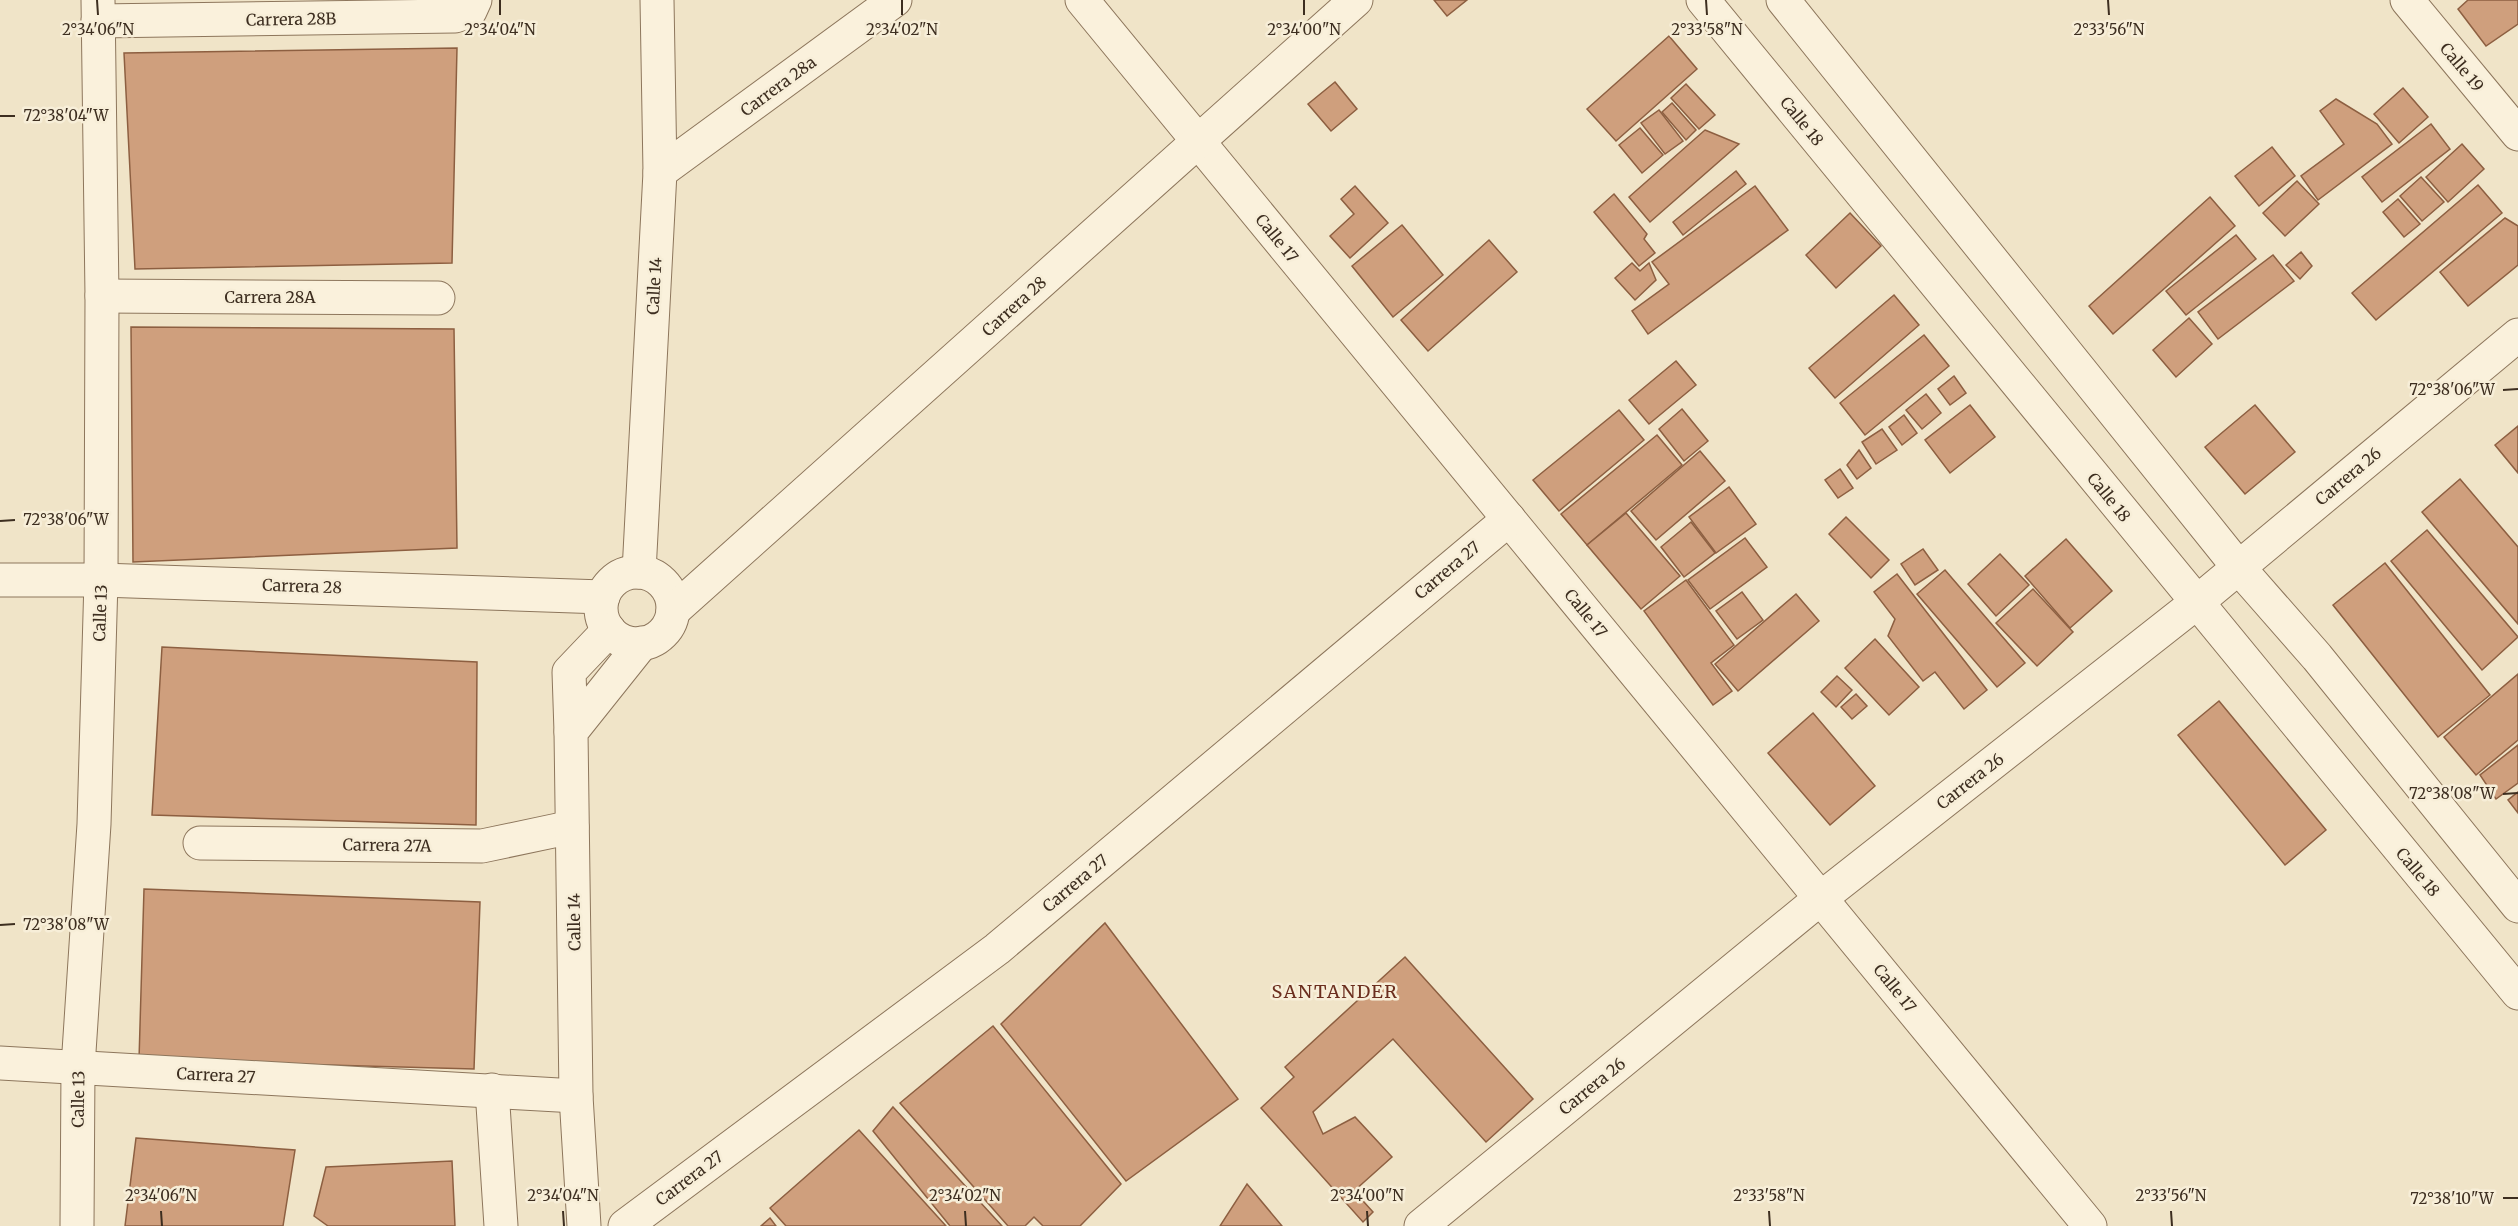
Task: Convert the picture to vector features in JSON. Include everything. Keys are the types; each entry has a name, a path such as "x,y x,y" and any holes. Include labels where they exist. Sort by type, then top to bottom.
{"street":[{"name":"Carrera 28B","path":"98,11 455,16 470,11 475,0"},
{"name":"Calle 14","path":"639,572 660,172 657,0"},
{"name":"Carrera 28a","path":"660,172 895,0"},
{"name":"Calle 17","path":"1082,0 2090,1226"},
{"name":"Carrera 28","path":"673,611 1356,0"},
{"name":"Calle 18","path":"1703,0 2518,993"},
{"path":"1783,0 2239,568 2317,657 2518,906"},
{"name":"Calle 19","path":"2407,0 2518,134"},
{"name":"Calle 13","path":"77,1226 78,1067 94,824 100,579 102,296 98,11"},
{"name":"Carrera 28A","path":"102,296 438,298"},
{"name":"Carrera 26","path":"1421,1226 1821,898 2196,603 2518,335"},
{"name":"Carrera 27","path":"625,1226 997,949 1509,519"},
{"path":"639,572 660,580 672,599 673,611 670,623 663,633 653,640 629,643 618,638 609,630 603,619 603,597 616,579 627,573 639,572"},
{"name":"Carrera 28","path":"0,580 100,579 603,597"},
{"name":"Calle 14","path":"584,1226 576,1096 569,672 609,630"},
{"path":"571,732 642,643"},
{"name":"Carrera 27A","path":"201,843 482,846 572,827"},
{"name":"Carrera 27","path":"0,1063 576,1096"},
{"path":"492,1090 501,1226"}],"building":[{"path":"1434,0 1467,0 1447,16"},
{"path":"2468,0 2518,0 2518,24 2486,46 2458,9"},
{"path":"1669,36 1697,69 1616,141 1587,109"},
{"path":"457,48 452,263 135,269 124,53"},
{"path":"1335,82 1357,109 1331,131 1308,104"},
{"path":"1686,84 1715,115 1699,129 1671,98"},
{"path":"2403,88 2428,117 2399,143 2374,114"},
{"path":"2336,99 2377,124 2392,144 2318,200 2301,176 2344,144 2320,111"},
{"path":"1672,103 1696,130 1686,140 1662,112"},
{"path":"1659,110 1683,141 1665,154 1641,123"},
{"path":"2431,124 2450,149 2382,202 2362,177"},
{"path":"1640,128 1663,155 1642,173 1619,145"},
{"path":"1705,130 1739,144 1650,222 1629,197"},
{"path":"2462,144 2484,169 2448,202 2426,177"},
{"path":"2272,147 2295,176 2259,206 2235,176"},
{"path":"1736,171 1746,184 1683,235 1673,222"},
{"path":"2421,177 2444,202 2422,221 2400,196"},
{"path":"2297,181 2319,204 2285,236 2263,213"},
{"path":"2478,185 2502,213 2376,320 2352,293"},
{"path":"1355,186 1388,223 1350,258 1330,236 1354,214 1341,199"},
{"path":"1755,186 1788,230 1648,334 1632,311 1669,284 1652,262"},
{"path":"1614,194 1647,234 1644,239 1655,253 1639,266 1594,212"},
{"path":"2210,197 2235,226 2113,334 2089,306"},
{"path":"2398,199 2420,224 2404,237 2383,212"},
{"path":"1850,213 1881,246 1836,288 1806,255"},
{"path":"2505,218 2518,226 2518,265 2468,306 2440,272"},
{"path":"1402,225 1443,275 1393,317 1352,266"},
{"path":"2236,235 2256,259 2186,315 2166,291"},
{"path":"1489,240 1517,272 1428,351 1401,320"},
{"path":"2301,252 2312,266 2300,279 2286,265"},
{"path":"2273,255 2294,281 2218,339 2198,312"},
{"path":"1632,263 1640,271 1649,263 1656,280 1635,300 1615,278"},
{"path":"1894,295 1919,325 1835,398 1809,368"},
{"path":"2189,318 2212,344 2176,377 2153,350"},
{"path":"131,327 454,329 457,548 133,562"},
{"path":"1924,335 1949,366 1865,435 1840,403"},
{"path":"1676,361 1696,385 1649,424 1629,400"},
{"path":"1954,376 1966,393 1950,405 1938,389"},
{"path":"1926,394 1941,413 1922,429 1906,410"},
{"path":"1970,405 1995,437 1950,473 1925,440"},
{"path":"2255,405 2295,452 2245,494 2205,447"},
{"path":"1682,409 1708,441 1684,461 1659,429"},
{"path":"1619,410 1644,440 1559,511 1533,480"},
{"path":"1904,415 1917,433 1902,445 1889,427"},
{"path":"2518,426 2518,473 2495,445"},
{"path":"1882,429 1897,450 1876,464 1862,442"},
{"path":"1657,435 1682,465 1587,545 1561,514"},
{"path":"1859,450 1871,468 1857,479 1847,465"},
{"path":"1700,451 1725,481 1656,540 1631,511"},
{"path":"1840,469 1853,488 1838,498 1825,480"},
{"path":"2460,479 2518,547 2518,624 2422,512"},
{"path":"1729,487 1756,524 1716,553 1689,517"},
{"path":"1626,513 1680,576 1641,609 1587,545"},
{"path":"1846,517 1889,560 1871,578 1829,534"},
{"path":"1691,522 1715,553 1684,577 1661,547"},
{"path":"2427,530 2518,637 2482,670 2391,561"},
{"path":"1745,538 1767,567 1710,609 1688,580"},
{"path":"2066,539 2112,591 2070,628 2025,576"},
{"path":"1923,549 1938,570 1915,585 1901,564"},
{"path":"2000,554 2029,585 1996,616 1968,584"},
{"path":"2385,563 2490,695 2438,737 2333,605"},
{"path":"1945,570 2025,663 1997,687 1917,594"},
{"path":"1897,574 1987,690 1964,709 1935,672 1923,681 1888,636 1895,619 1874,592"},
{"path":"1686,580 1734,645 1711,663 1732,691 1713,705 1644,611"},
{"path":"2033,589 2073,632 2037,666 1996,623"},
{"path":"1742,592 1763,620 1737,639 1716,611"},
{"path":"1796,594 1819,621 1738,691 1715,664"},
{"path":"1875,639 1919,687 1889,715 1845,668"},
{"path":"162,647 477,662 476,825 152,815"},
{"path":"2518,674 2518,740 2476,775 2444,737"},
{"path":"1837,676 1852,690 1836,707 1821,692"},
{"path":"1856,694 1867,706 1852,719 1841,707"},
{"path":"2219,701 2326,830 2285,865 2178,735"},
{"path":"1813,713 1875,786 1830,825 1768,753"},
{"path":"2518,745 2518,783 2496,799 2480,775"},
{"path":"2518,792 2518,813 2508,800"},
{"path":"144,889 480,902 474,1069 139,1060"},
{"path":"1105,923 1238,1099 1126,1181 1001,1024"},
{"path":"1405,957 1533,1099 1486,1142 1393,1039 1313,1112 1323,1134 1355,1117 1392,1157 1354,1191 1373,1212 1363,1222 1261,1108 1294,1077 1285,1067"},
{"path":"993,1026 1121,1184 1080,1226 1043,1226 1034,1217 1025,1226 1008,1226 900,1103"},
{"path":"893,1107 1002,1226 950,1226 873,1131"},
{"path":"859,1130 946,1226 786,1226 770,1208"},
{"path":"136,1138 295,1150 283,1226 125,1226"},
{"path":"452,1161 455,1226 328,1226 314,1216 326,1167"},
{"path":"1247,1184 1282,1226 1220,1226"},
{"path":"770,1218 776,1226 761,1226"}],"district":[{"name":"SANTANDER","path":"1335,992"}]}
